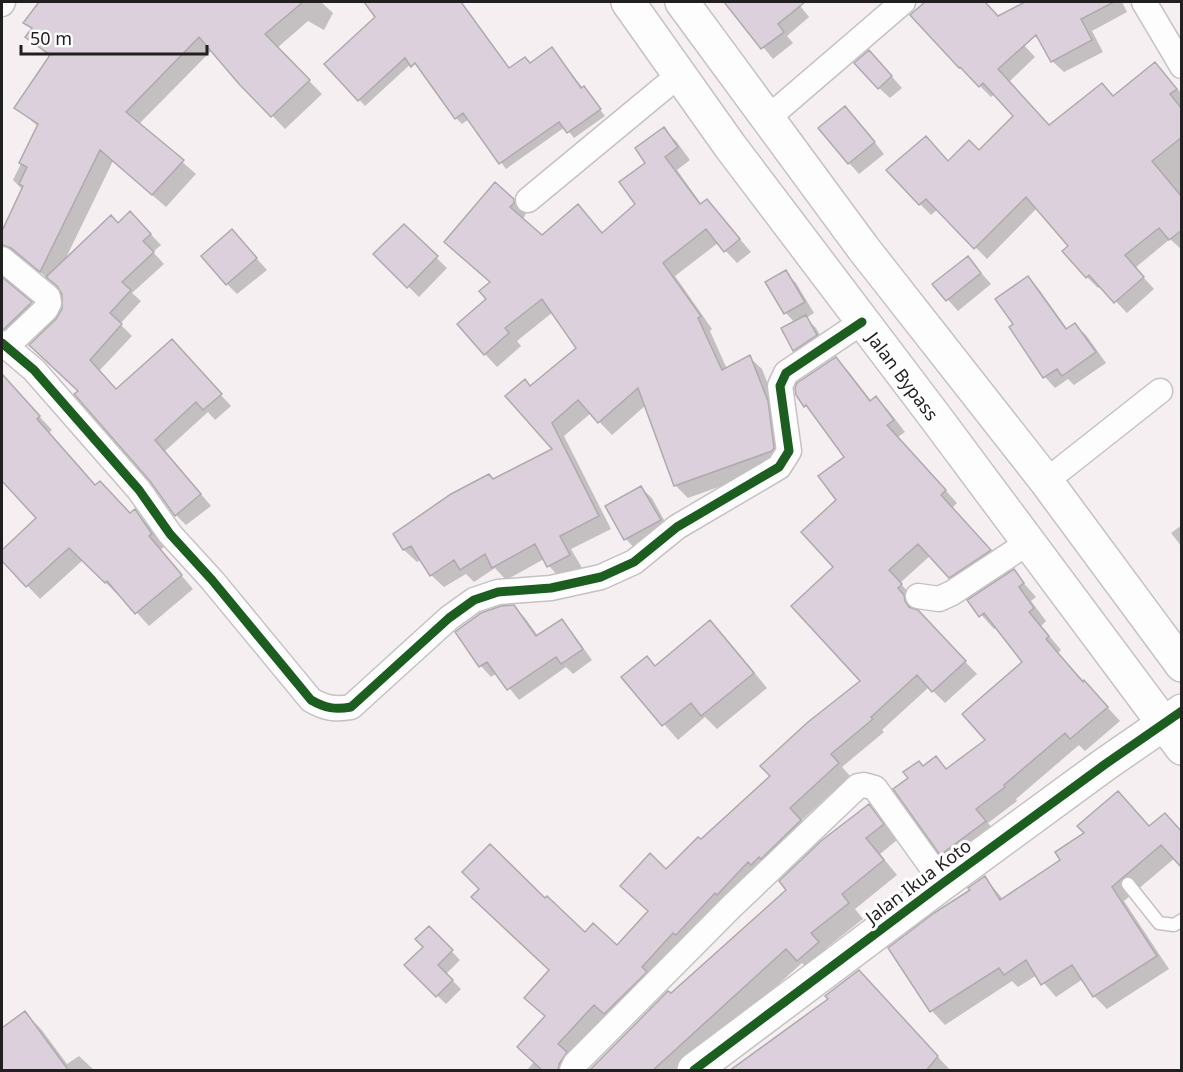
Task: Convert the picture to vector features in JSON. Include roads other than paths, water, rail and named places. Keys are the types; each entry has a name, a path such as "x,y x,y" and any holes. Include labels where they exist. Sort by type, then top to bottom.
{"main road":[{"name":"Jalan Bypass","path":"628,2 736,155 862,322 1029,542 1176,727"},
{"path":"682,2 830,204 1046,481 1182,665"},
{"name":"Jalan Ikua Koto","path":"694,1071 942,883 1104,765 1176,727"}],"street":[{"path":"768,118 903,2"},
{"path":"1144,2 1182,66"},
{"path":"528,200 679,75"},
{"path":"2,259 48,297 49,303 46,309 4,345 34,370 139,490 170,534 212,580 311,700 337,710 351,707 449,618 474,600 498,592 551,588 601,577 634,562 677,527 779,467 789,451 780,386 782,379 786,373 805,359 862,322"},
{"path":"1046,481 1160,391"},
{"path":"918,596 939,598 952,593 1029,542"},
{"path":"572,1071 575,1064 731,907 858,786 864,785 875,789 942,883"}],"lane":[{"path":"1128,884 1159,923 1174,925 1182,920"}]}
